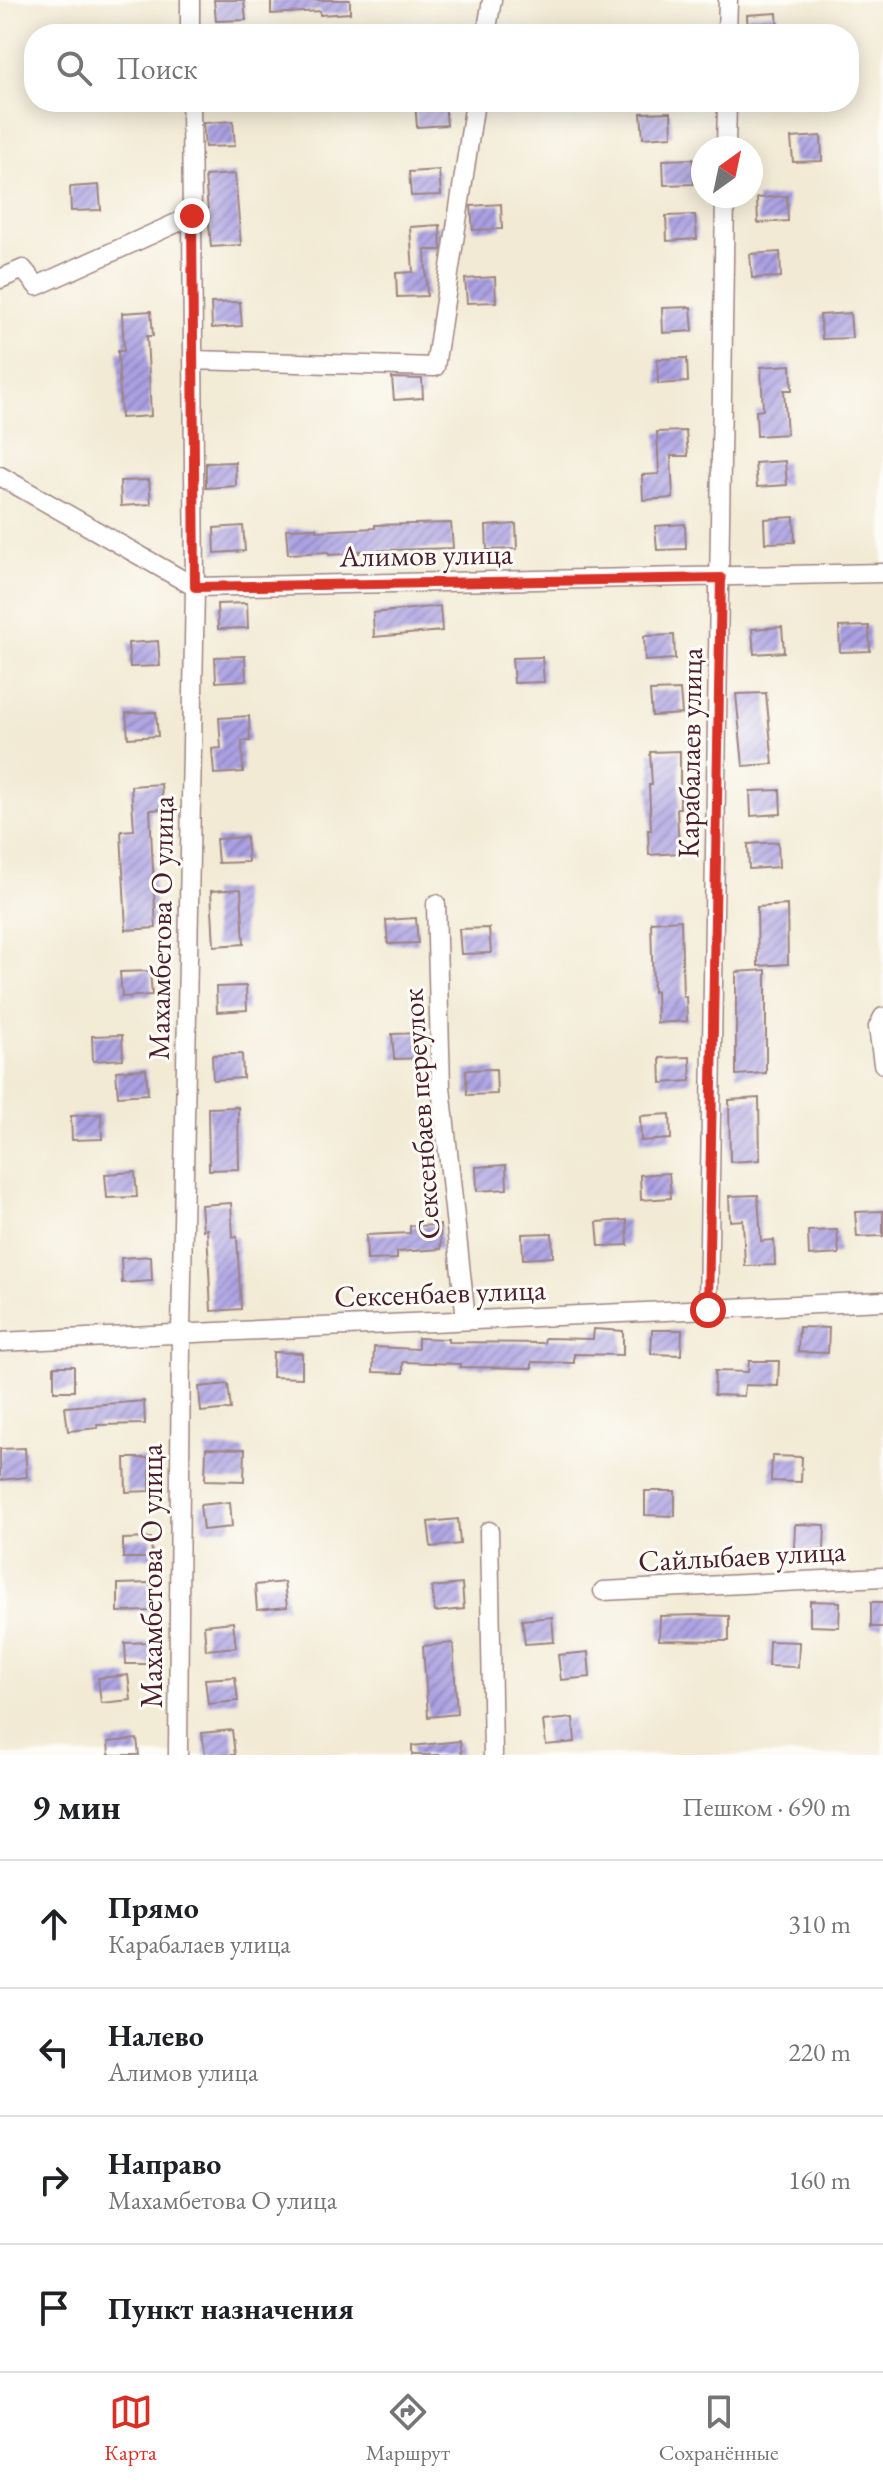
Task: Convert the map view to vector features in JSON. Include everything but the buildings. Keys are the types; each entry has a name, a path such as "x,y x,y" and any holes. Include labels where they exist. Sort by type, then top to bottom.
{"street":[{"path":"190,0 190,24"},
{"path":"488,24 492,0"},
{"path":"727,24 728,0"},
{"name":"Махамбетова О улица","path":"178,1755 181,1332 195,587 191,112"},
{"path":"193,360 435,367 473,112"},
{"path":"726,136 727,112"},
{"name":"Карабалаев улица","path":"708,1310 725,208"},
{"path":"0,279 23,269 37,286 192,216"},
{"path":"0,476 195,587"},
{"name":"Алимов улица","path":"195,587 883,573"},
{"name":"Сексенбаев переулок","path":"436,904 441,1087 466,1320"},
{"path":"883,1017 878,1027 883,1064"},
{"name":"Сексенбаев улица","path":"0,1342 883,1301"},
{"path":"489,1531 493,1755"},
{"name":"Сайлыбаев улица","path":"603,1591 883,1577"}],"route":[{"path":"192,216 195,587 721,578 708,1310"}]}
